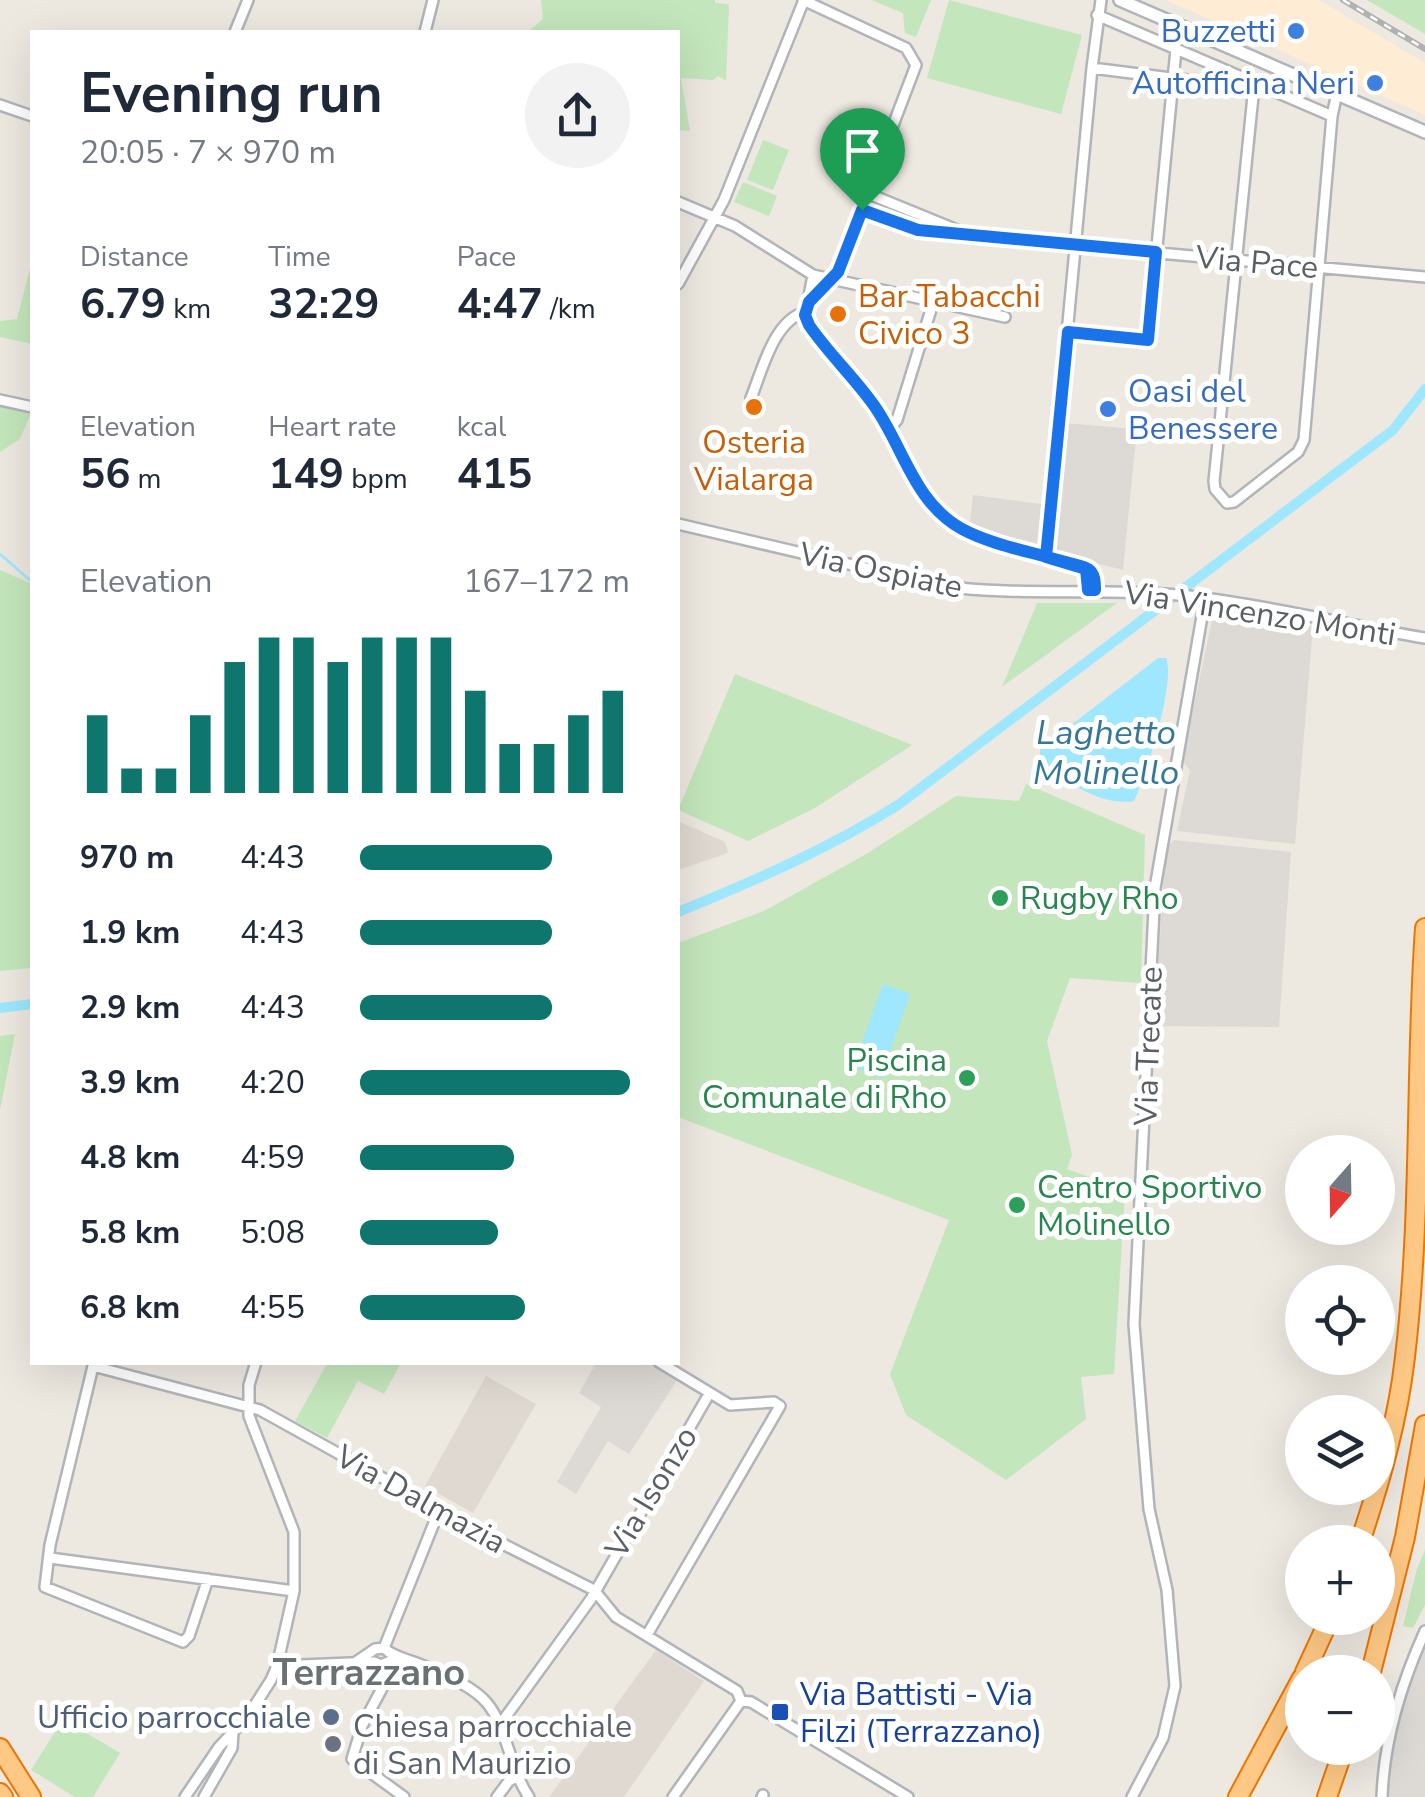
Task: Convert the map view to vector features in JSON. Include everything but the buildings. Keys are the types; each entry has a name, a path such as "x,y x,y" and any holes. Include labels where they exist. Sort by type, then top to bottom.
{"highway":[{"path":"1365,1525 1386,1461 1405,1357 1416,1241 1425,928"},
{"path":"1374,1655 1409,1520 1425,1425"},
{"path":"1238,1797 1285,1710"},
{"path":"0,1748 32,1797"},
{"path":"1328,1797 1338,1765"}],"street":[{"path":"236,30 248,0"},
{"path":"426,30 433,0"},
{"path":"680,280 716,217 803,0 906,48 915,60 915,70 834,278 785,324 751,398"},
{"path":"1046,557 1097,16 1102,0"},
{"path":"1120,0 1425,132"},
{"path":"1097,16 1256,86"},
{"path":"1068,332 1148,340 1176,49"},
{"path":"1092,68 1256,86 1332,116"},
{"path":"1256,86 1214,480 1219,496 1227,503 1234,502 1302,447 1336,93"},
{"path":"0,105 30,115"},
{"name":"Via Pace","path":"869,194 969,236"},
{"path":"680,203 716,217 813,275 1005,317"},
{"name":"Via Pace","path":"862,210 914,230 1425,277"},
{"path":"914,230 919,214"},
{"path":"807,307 813,275"},
{"path":"888,430 897,420 933,303"},
{"name":"Via Vincenzo Monti","path":"807,307 816,335 875,406 919,486 952,522 972,534 1086,569 1094,577 1092,590 1205,598 1425,638"},
{"path":"0,400 30,407"},
{"name":"Via Ospiate","path":"680,524 942,586 1092,590"},
{"name":"Via Trecate","path":"1132,1797 1163,1738 1175,1674 1168,1590 1149,1509 1135,1355 1135,1311 1155,888 1205,598"},
{"path":"93,1365 50,1545 46,1587 183,1642 189,1636 208,1579"},
{"name":"Via Dalmazia","path":"97,1365 274,1417 558,1574 594,1590 616,1617 738,1691 741,1701 751,1702 908,1797"},
{"path":"184,1797 255,1706 277,1666 294,1591 294,1532 248,1408 255,1365"},
{"path":"647,1635 780,1406 769,1402 735,1406 664,1365"},
{"name":"Via Isonzo","path":"499,1726 582,1612 709,1394"},
{"path":"404,1797 354,1762 352,1755 361,1728 388,1677 384,1657 440,1508"},
{"path":"50,1558 294,1591"},
{"path":"1382,1797 1392,1722 1425,1631"},
{"path":"277,1666 353,1664 384,1657 429,1668 482,1698 499,1726 528,1797"},
{"path":"673,1797 741,1701"},
{"path":"204,1797 232,1748 233,1732"},
{"path":"497,1797 517,1777"}],"shaded area":[{"path":"1166,0 1319,0 1425,63 1425,115"},
{"path":"1064,423 1137,429 1123,570 1042,550 970,523 973,495 1056,506"},
{"path":"1221,612 1313,627 1295,844 1177,831 1190,770 1182,761 1213,616"},
{"path":"680,822 725,842 728,853 680,869"},
{"path":"1174,840 1291,852 1279,1027 1155,1026 1165,849"},
{"path":"595,1365 672,1365 683,1371 629,1454 608,1441 576,1494 557,1482 601,1407 579,1393"},
{"path":"486,1376 536,1404 473,1513 425,1486"},
{"path":"1425,1644 1425,1797 1388,1797 1390,1765 1395,1765 1395,1730"},
{"path":"656,1650 704,1681 624,1797 549,1797"}],"green space":[{"path":"541,0 715,0 729,4 726,81 718,76 713,80 681,78 690,131 680,130 680,30 530,30 543,19"},
{"path":"871,0 931,0 916,37 905,33 903,13"},
{"path":"949,0 1082,35 1061,114 927,78"},
{"path":"1367,0 1425,0 1425,34"},
{"path":"763,140 789,150 773,190 747,180"},
{"path":"743,182 777,196 769,216 734,202"},
{"path":"30,269 30,344 0,337 0,321 17,319"},
{"path":"0,404 30,411 20,439 0,452"},
{"path":"0,570 30,583 30,968 0,971"},
{"path":"1037,603 1117,603 1002,687"},
{"path":"735,674 912,745 815,808 748,841 680,811"},
{"path":"1026,784 1145,835 1141,983 1070,978 1047,1041 1072,1155 1067,1169 1125,1190 1114,1374 1081,1377 1086,1419 1006,1480 906,1415 890,1374 949,1220 680,1118 680,942 764,911 868,853 956,796 1019,801"},
{"path":"15,1034 0,1110 0,1036"},
{"path":"326,1365 400,1365 384,1394 358,1381 327,1438 295,1421"},
{"path":"1425,1550 1425,1605 1413,1628 1403,1626 1417,1569"},
{"path":"63,1719 120,1753 93,1797 75,1797 31,1770"}],"water":[{"name":"Laghetto Molinello","path":"1158,658 1166,658 1167,687 1152,751 1134,801 1096,796 1040,762 1040,749"},
{"path":"883,984 910,994 888,1057 860,1048"},
{"path":"856,1056 887,1067 883,1078 852,1066"}],"waterway":[{"path":"680,911 790,863 898,805 1393,430 1425,389"},
{"path":"0,554 30,580"},
{"path":"0,1008 30,1004"}],"railway":[{"path":"1343,0 1425,49"}],"place":[{"name":"Buzzetti","path":"1296,31"},
{"name":"Autofficina Neri","path":"1375,83"},
{"name":"Bar Tabacchi Civico 3","path":"838,314"},
{"name":"Osteria Vialarga","path":"754,407"},
{"name":"Oasi del Benessere","path":"1108,409"},
{"name":"Rugby Rho","path":"1000,898"},
{"name":"Piscina Comunale di Rho","path":"967,1078"},
{"name":"Centro Sportivo Molinello","path":"1017,1205"},
{"name":"Via Battisti - Via Filzi (Terrazzano)","path":"780,1712"},
{"name":"Ufficio parrocchiale","path":"331,1717"},
{"name":"Chiesa parrocchiale di San Maurizio","path":"333,1744"}],"district":[{"name":"Terrazzano","path":"369,1672"}],"route":[{"path":"862,210 838,272 809,302 805,315 809,325 875,406 912,476 942,514 972,534 984,538 998,542 1046,557 1088,570 1094,577 1095,590 1088,590 1087,574 1086,569 1046,557 1068,332 1148,340 1156,252 918,230 862,210"}]}
